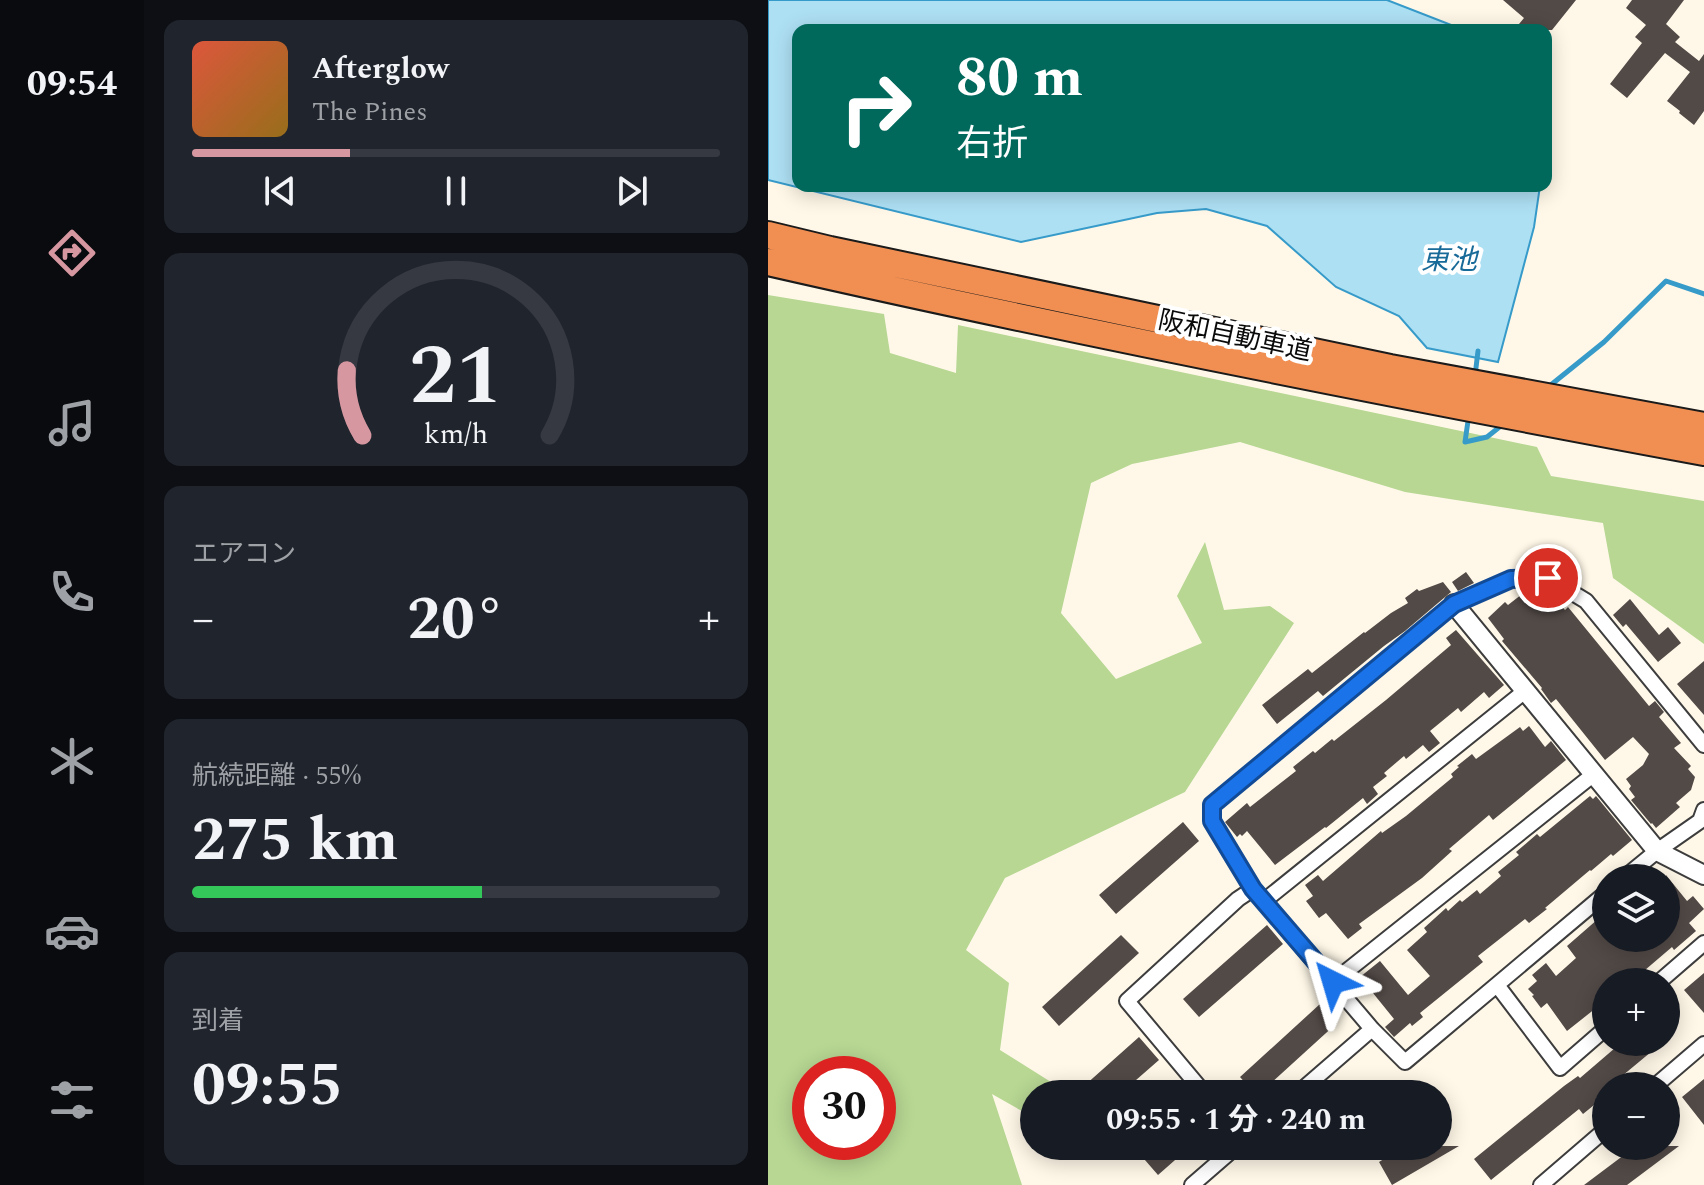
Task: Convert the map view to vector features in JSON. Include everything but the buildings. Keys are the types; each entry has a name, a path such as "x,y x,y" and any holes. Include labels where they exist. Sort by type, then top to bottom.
{"highway":[{"name":"阪和自動車道","path":"768,235 1386,380"},
{"name":"阪和自動車道","path":"768,262 949,303 1535,408 1704,452"},
{"name":"阪和自動車道","path":"1535,408 1704,426"}],"street":[{"path":"1592,905 1405,1062 1372,1029 1253,889 1212,821 1212,805 1454,604 1511,579 1548,578 1586,601 1704,745"},
{"path":"1454,604 1657,851 1704,875"},
{"path":"1264,901 1525,691"},
{"path":"1333,982 1594,774"},
{"path":"1641,864 1700,821 1704,810"},
{"path":"1193,1080 1127,1001 1238,899 1253,889"},
{"path":"1675,968 1704,943"},
{"path":"1497,985 1560,1068 1592,1040"},
{"path":"1313,1080 1372,1029"},
{"path":"1671,1072 1704,1044"},
{"path":"1541,1185 1592,1141"},
{"path":"1192,1185 1221,1160"}],"green space":[{"path":"768,295 884,314 890,353 956,373 958,325 1537,447 1551,476 1704,501 1704,644 1613,578 1603,523 1405,492 1240,442 1132,464 1091,483 1061,613 1116,679 1202,643 1177,596 1205,542 1224,610 1270,606 1294,623 1185,792 1005,878 966,950 1009,983 1000,1050 1048,1080 1020,1080 1020,1110 992,1094 1022,1185 768,1185"}],"water":[{"name":"東池","path":"768,0 1387,0 1449,24 792,24 792,186 768,180"},
{"name":"東池","path":"817,192 1539,192 1534,227 1498,362 1427,348 1399,316 1336,287 1267,226 1206,209 1157,213 1021,242"}],"waterway":[{"path":"1547,388 1604,342 1666,281 1704,294"},
{"path":"1475,376 1478,351"},
{"path":"1469,414 1465,442 1487,437 1502,425"}],"route":[{"path":"1333,982 1253,889 1212,821 1212,805 1454,604 1511,579 1548,578"}]}
